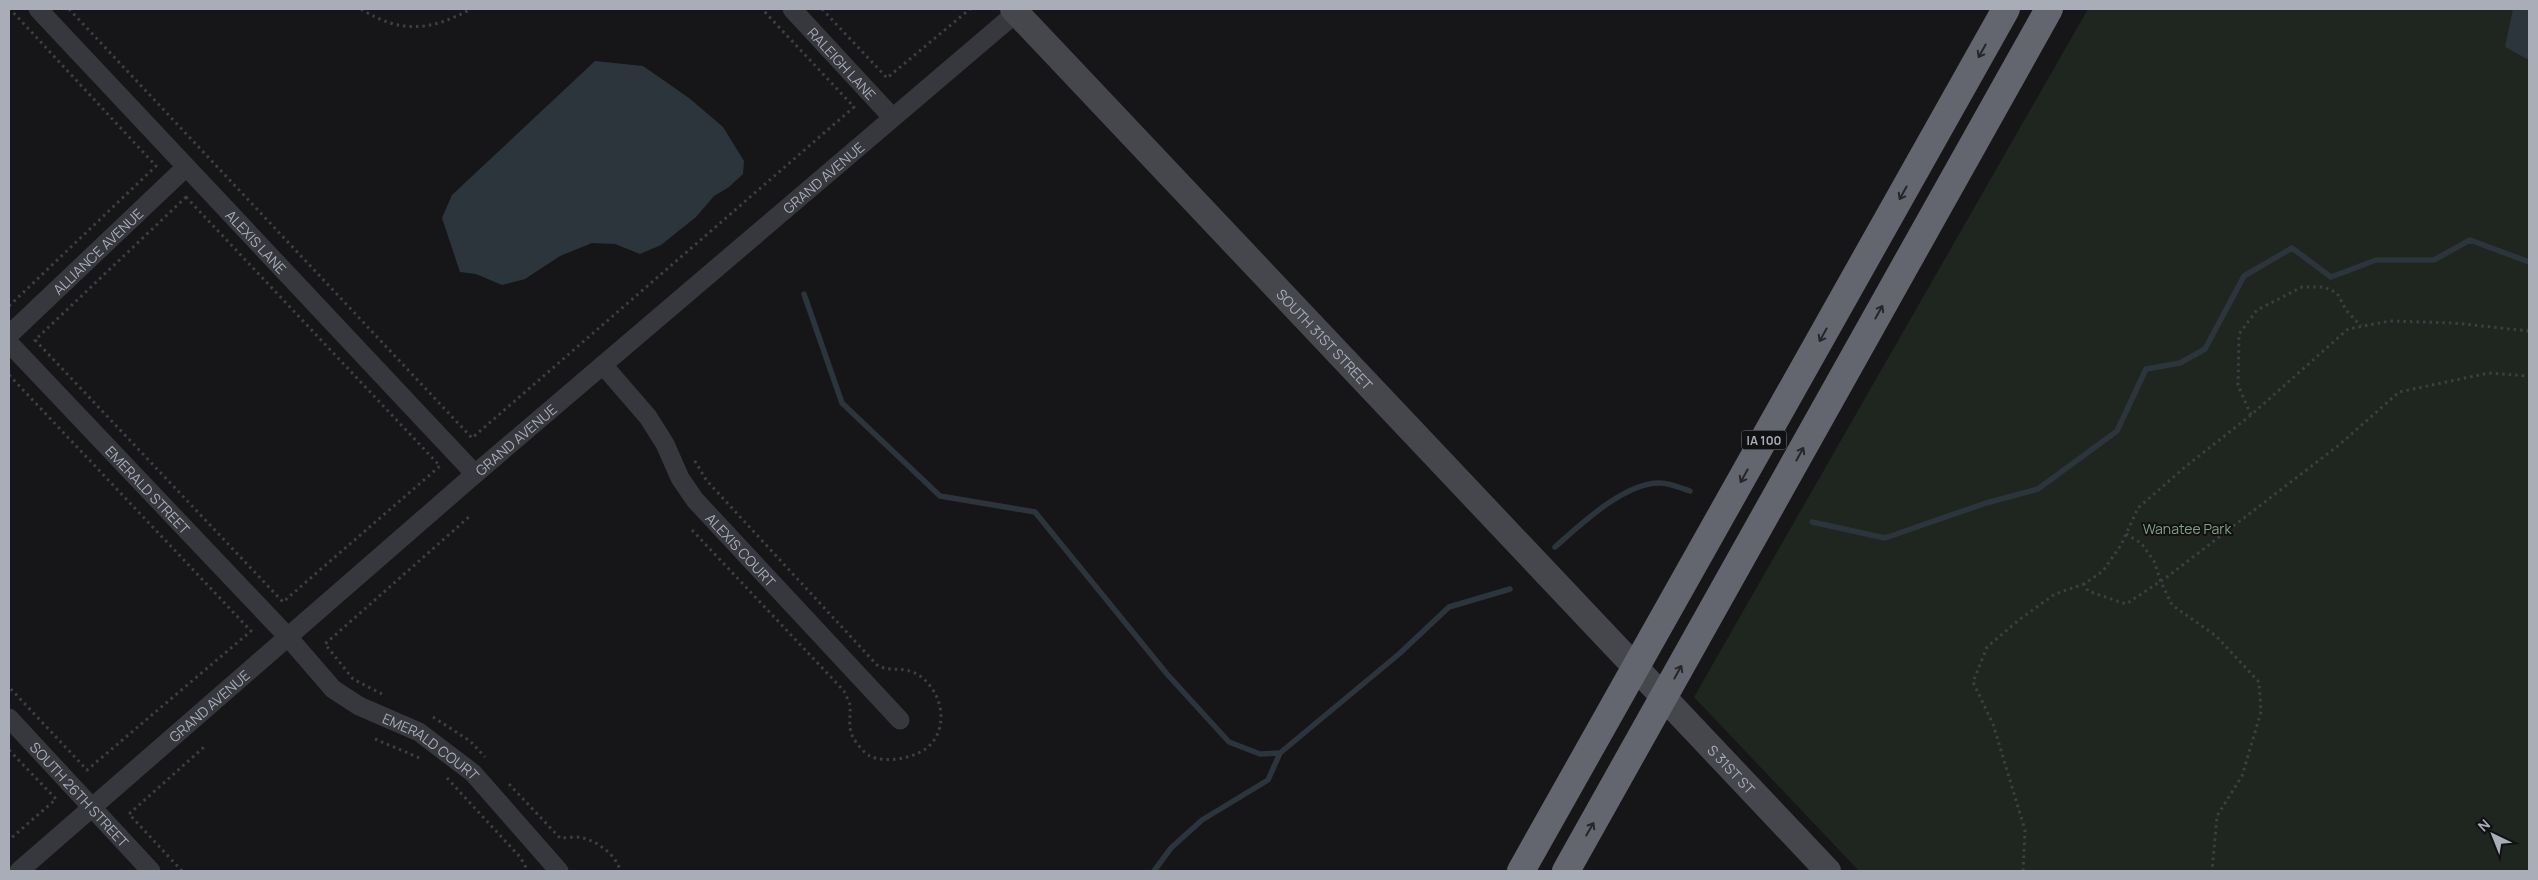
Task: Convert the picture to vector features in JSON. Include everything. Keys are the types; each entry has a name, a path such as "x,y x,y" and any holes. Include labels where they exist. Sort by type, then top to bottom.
{"highway":[{"name":"IA 100","path":"1521,871 2006,9"},
{"name":"IA 100","path":"1566,871 2049,9"}],"street":[{"name":"ALEXIS LANE","path":"38,9 475,474"},
{"name":"RALEIGH LANE","path":"792,9 892,117"},
{"name":"GRAND AVENUE","path":"19,871 475,474 1015,10"},
{"name":"SOUTH 31ST STREET","path":"1015,10 1636,668"},
{"name":"ALLIANCE AVENUE","path":"9,335 186,167"},
{"name":"EMERALD STREET","path":"9,343 288,637"},
{"name":"ALEXIS COURT","path":"603,365 648,417 665,444 680,478 695,500 900,720"},
{"name":"EMERALD COURT","path":"288,637 332,688 359,706 419,732 474,773 559,871"},
{"name":"S 31ST ST","path":"1636,668 1828,871"},
{"name":"SOUTH 26TH STREET","path":"9,718 151,871"}],"path":[{"path":"9,306 156,166 10,9"},
{"path":"69,9 472,438 854,107 762,9"},
{"path":"361,9 380,20 414,28 453,18 471,9"},
{"path":"822,9 887,78 970,9"},
{"path":"186,197 440,466 283,602 35,340 186,197"},
{"path":"2251,415 2238,385 2239,334 2257,310 2302,287 2324,288 2337,293 2346,310 2362,326"},
{"path":"2023,871 2025,830 1993,724 1973,682 1987,647 2020,619 2055,594 2084,584 2103,571 2126,534 2138,508 2185,467 2251,415 2348,329 2399,321 2454,323 2529,331"},
{"path":"2084,584 2088,591 2126,604 2160,582 2339,445 2399,392 2489,372 2529,376"},
{"path":"9,375 251,631 88,770 9,687"},
{"path":"386,696 353,678 326,644 470,516"},
{"path":"2126,534 2141,543 2154,561 2160,582 2172,605 2216,636 2259,682 2261,712 2242,776 2217,816 2212,871"},
{"path":"430,716 470,741 489,762"},
{"path":"375,739 426,762"},
{"path":"182,871 129,814 204,748"},
{"path":"9,750 56,799 9,840"},
{"path":"445,776 520,857 528,871"},
{"path":"508,783 560,838 583,838 603,848 618,863 620,871"}],"green space":[{"name":"Wanatee Park","path":"2088,9 2529,9 2529,871 1859,871 1694,697"}],"shaded area":[{"path":"2513,9 2529,9 2529,60 2505,47"},
{"path":"595,61 643,66 689,98 723,127 744,161 743,174 729,187 714,196 696,217 661,245 640,254 615,244 592,243 560,256 525,279 502,285 476,274 460,272 442,218 452,195"}],"waterway":[{"path":"1812,522 1885,538 1986,503 2038,489 2117,431 2146,369 2180,363 2205,349 2244,276 2292,248 2331,277 2376,260 2434,260 2470,240 2529,262"},
{"path":"804,294 842,403 940,496 1035,512 1167,674 1229,742 1260,754 1280,753"},
{"path":"1555,547 1604,506 1632,489 1660,483 1690,491"},
{"path":"1154,871 1171,848 1202,820 1268,780 1280,753 1399,654 1449,607 1510,589"}]}
